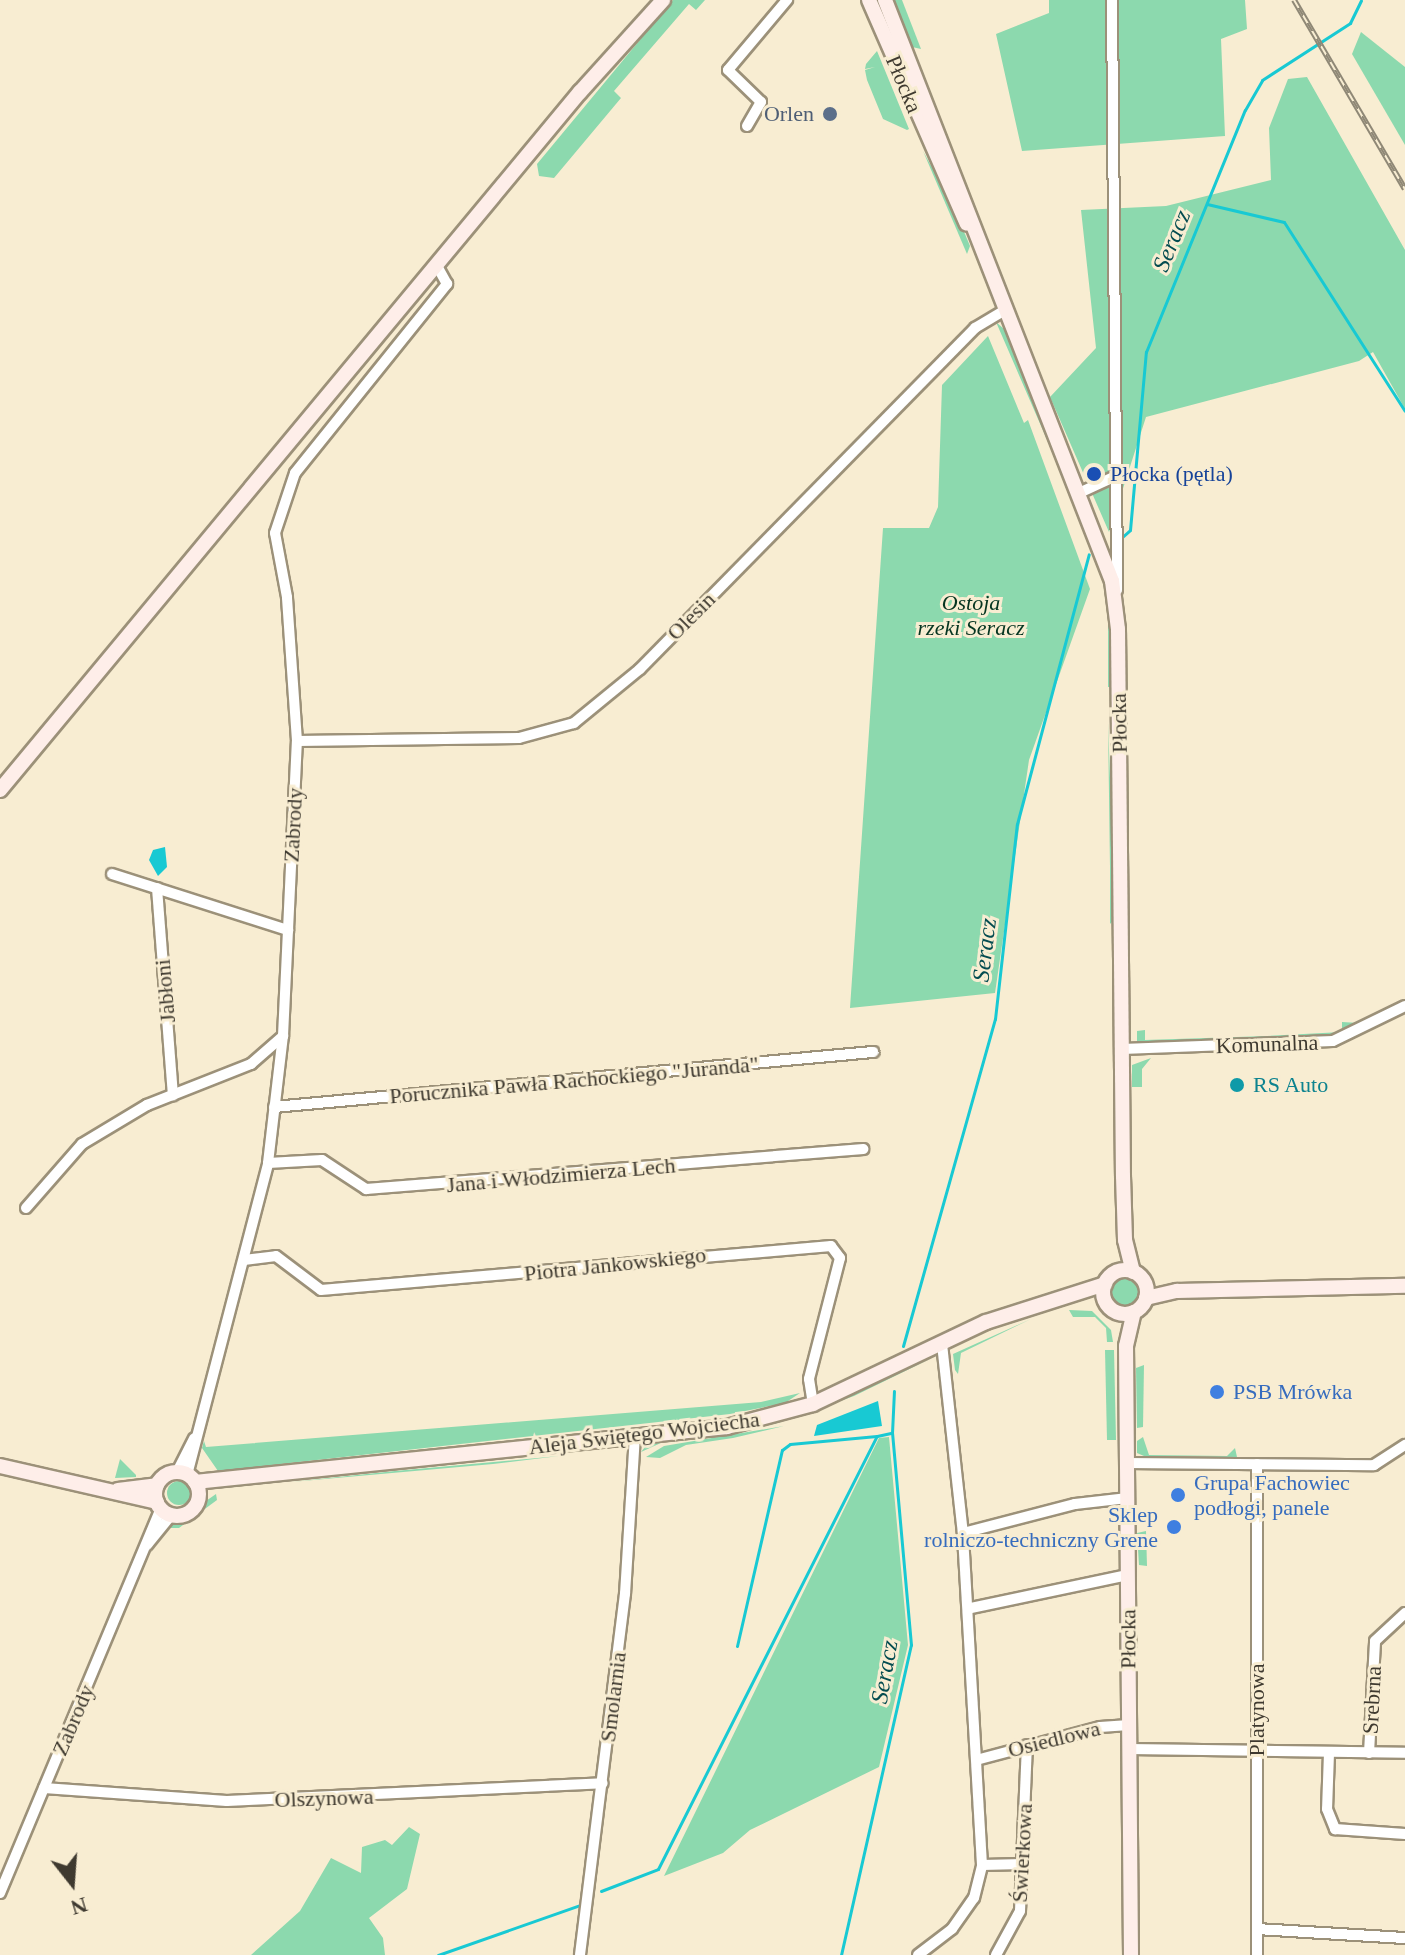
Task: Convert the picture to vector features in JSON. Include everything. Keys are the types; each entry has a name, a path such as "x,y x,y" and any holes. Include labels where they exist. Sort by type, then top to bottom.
{"street":[{"path":"0,790 455,247 524,173 663,0"},
{"path":"747,126 761,102 728,70 787,0"},
{"name":"Płocka","path":"869,0 892,34"},
{"name":"Płocka","path":"885,0 892,34 1106,559 1116,600 1125,1240 1133,1272"},
{"path":"1112,0 1118,475 1116,600"},
{"name":"Zabrody","path":"190,1481 197,1434 268,1163 283,1036 297,741 287,597 275,533 295,473 447,284 438,268"},
{"name":"Olesin","path":"297,741 519,738 574,723 640,669 975,328 1003,311"},
{"path":"1079,493 1118,475"},
{"path":"112,874 288,930"},
{"name":"Jabłoni","path":"157,888 173,1095"},
{"name":"Komunalna","path":"1122,1049 1333,1041 1405,1006"},
{"path":"26,1208 82,1144 173,1095 251,1064 283,1036"},
{"name":"Porucznika Pawła Rachockiego \"Juranda\"","path":"274,1107 873,1052"},
{"name":"Jana i Włodzimierza Lech","path":"268,1163 322,1160 366,1189 863,1149"},
{"name":"Płocka","path":"1117,1272 1125,1240"},
{"name":"Piotra Jankowskiego","path":"244,1260 276,1256 321,1290 831,1246 840,1258 809,1379 813,1404"},
{"path":"1117,1272 1133,1272 1146,1292 1134,1312 1117,1312 1105,1300 1105,1284 1117,1272"},
{"name":"Aleja Świętego Wojciecha","path":"190,1481 244,1478 727,1427 813,1404 1016,1310 1105,1284"},
{"path":"1146,1292 1405,1286"},
{"name":"Aleja Świętego Wojciecha","path":"1068,1296 1105,1300"},
{"name":"Płocka","path":"1117,1312 1126,1346"},
{"name":"Płocka","path":"1131,1955 1126,1346 1134,1312"},
{"path":"918,1955 952,1929 967,1909 982,1865 980,1759 971,1608 942,1344"},
{"name":"Smolarnia","path":"580,1955 625,1594 635,1437"},
{"path":"1127,1463 1374,1465 1404,1445"},
{"name":"Platynowa","path":"1257,1464 1257,1955"},
{"path":"0,1466 118,1490 163,1508 190,1512 190,1481 118,1490"},
{"path":"157,1485 163,1508"},
{"path":"963,1533 1075,1504 1128,1498"},
{"name":"Zabrody","path":"0,1893 4,1874 44,1788 163,1508"},
{"path":"971,1608 1128,1575"},
{"name":"Srebrna","path":"1369,1753 1375,1641 1405,1613"},
{"name":"Osiedlowa","path":"980,1759 1027,1745 1129,1725"},
{"name":"Świerkowa","path":"996,1955 1020,1911 1027,1745"},
{"path":"1129,1749 1405,1753"},
{"path":"1329,1753 1327,1809 1335,1829 1405,1834"},
{"name":"Olszynowa","path":"44,1788 227,1801 603,1783"},
{"path":"982,1865 1023,1864"},
{"path":"1257,1929 1405,1938"},
{"name":"Płocka","path":"1123,1955 1129,1932"}],"green space":[{"path":"673,0 705,0 696,10 689,4 614,91 621,98 554,178 539,176 537,164"},
{"path":"892,0 902,0 921,49 912,47"},
{"path":"1049,0 1245,0 1247,29 1221,39 1225,136 1022,151 996,34 1049,13"},
{"path":"1361,32 1405,67 1405,145 1352,54"},
{"path":"877,51 907,130 883,119 867,80 865,70 875,67 865,69 866,64"},
{"path":"1307,77 1405,250 1405,409 1373,352 1359,361 1146,417 1109,532 1050,397 1096,348 1081,210 1166,206 1271,180 1269,128 1288,79"},
{"path":"923,151 954,208 970,246 967,254"},
{"path":"996,322 1004,329 1103,569"},
{"name":"Ostoja rzeki Seracz","path":"988,336 1024,423 1028,420 1090,589 1029,760 995,993 850,1008 883,528 929,528 938,507 942,385"},
{"path":"1103,569 1109,590 1112,614 1113,687 1108,687 1108,592"},
{"path":"1108,722 1115,918 1110,924 1110,868"},
{"path":"1342,1022 1359,1023 1336,1037 1137,1045 1137,1031 1145,1030 1145,1040 1267,1036 1342,1032"},
{"path":"1151,1058 1142,1069 1142,1087 1132,1087 1132,1065"},
{"path":"1126,1278 1136,1282 1140,1292 1136,1302 1126,1306 1116,1302 1112,1292 1116,1282"},
{"path":"1069,1310 1092,1311 1111,1330 1113,1342 1107,1342 1106,1328 1095,1317 1073,1317"},
{"path":"1031,1319 961,1353 958,1374 955,1370 953,1354"},
{"path":"1105,1350 1114,1350 1116,1440 1107,1440"},
{"path":"936,1356 854,1396 791,1419 856,1393"},
{"path":"1144,1365 1143,1427 1137,1428 1136,1368"},
{"path":"800,1393 785,1403 730,1414 218,1471 202,1448 204,1441 206,1447 761,1402"},
{"path":"776,1410 723,1421 610,1430 731,1418"},
{"path":"782,1422 724,1435 663,1442 641,1452 649,1442"},
{"path":"784,1426 686,1445 660,1458 646,1457 664,1446"},
{"path":"889,1437 908,1645 879,1767 750,1830 723,1853 664,1876 879,1438"},
{"path":"1143,1437 1149,1455 1227,1456 1235,1448 1237,1457 1144,1456 1137,1453 1137,1441"},
{"path":"559,1456 493,1464 291,1482 395,1471"},
{"path":"120,1459 136,1475 136,1477 115,1478"},
{"path":"179,1481 188,1484 191,1493 188,1502 179,1505 170,1502 167,1493 170,1484"},
{"path":"216,1494 217,1500 179,1528 167,1528"},
{"path":"1146,1531 1147,1566 1139,1565 1137,1533"},
{"path":"409,1827 420,1834 407,1889 369,1918 383,1938 385,1955 251,1955 300,1911 331,1858 361,1873 362,1847 385,1840 392,1845"}],"water":[{"path":"165,847 167,867 158,876 149,860 153,850"},
{"path":"878,1401 882,1426 814,1436 817,1425"}],"waterway":[{"name":"Seracz","path":"1120,539 1130,530 1146,352 1245,110 1262,80 1350,23 1361,0"},
{"path":"1207,204 1284,222 1405,411"},
{"name":"Seracz","path":"903,1346 995,1019 1017,824 1089,554"},
{"name":"Seracz","path":"841,1955 911,1645 892,1433 894,1391"},
{"path":"601,1891 658,1869 877,1436 891,1433"},
{"path":"737,1646 782,1450 790,1444 877,1436"},
{"path":"438,1955 580,1905"}],"railway":[{"path":"1294,0 1405,189"}],"place":[{"name":"Orlen","path":"830,114"},
{"name":"Płocka (pętla)","path":"1094,474"},
{"name":"RS Auto","path":"1237,1085"},
{"name":"PSB Mrówka","path":"1217,1392"},
{"name":"Grupa Fachowiec podłogi, panele","path":"1178,1495"},
{"name":"Sklep rolniczo-techniczny Grene","path":"1174,1527"}]}
